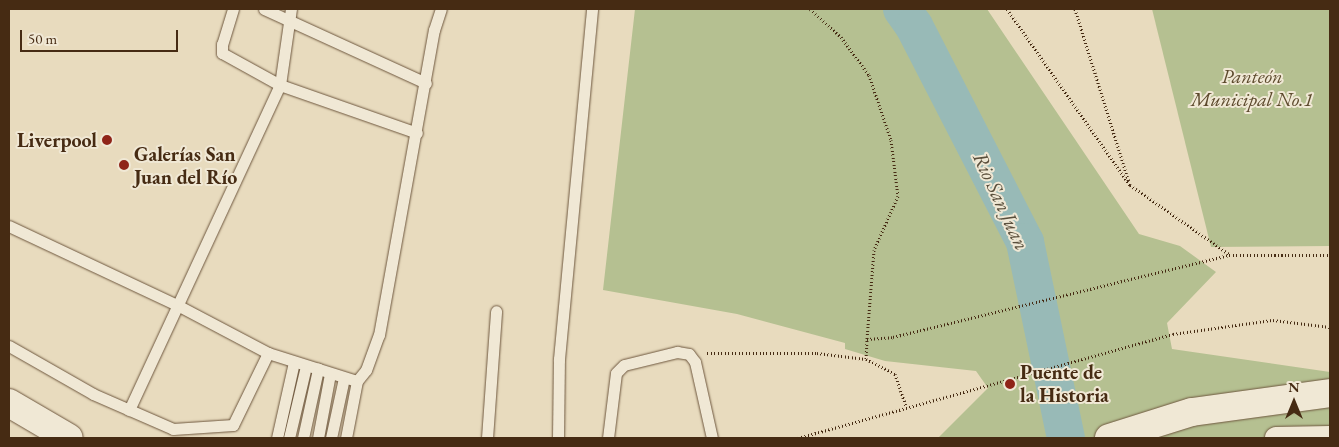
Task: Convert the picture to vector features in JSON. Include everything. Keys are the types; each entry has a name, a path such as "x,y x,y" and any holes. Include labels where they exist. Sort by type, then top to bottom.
{"main road":[{"path":"1109,438 1195,418 1330,393"},
{"path":"9,403 69,438"},
{"path":"1154,438 1195,418 1330,406"}],"street":[{"path":"1276,438 1330,437"}],"lane":[{"path":"233,9 222,44 222,53 280,85 417,133"},
{"path":"264,9 426,83"},
{"path":"129,410 179,306 280,85 291,9"},
{"path":"346,438 357,381 366,370 379,335 417,133 434,30 441,9"},
{"path":"558,438 559,359 592,9"},
{"path":"9,226 179,306 268,353 357,381"},
{"path":"487,438 496,311"},
{"path":"9,346 93,394 173,429 233,425 268,353"},
{"path":"608,438 616,373 624,365 677,352 689,354 695,362 712,438"},
{"path":"277,438 294,362"},
{"path":"289,438 306,366"},
{"path":"303,438 318,369"},
{"path":"318,438 330,374"},
{"path":"331,438 344,378"}],"path":[{"path":"810,9 841,37 870,74 891,140 898,196 874,250 866,359"},
{"path":"1007,9 1130,185 1229,255"},
{"path":"1075,9 1130,185"},
{"path":"867,339 893,337 1229,255 1330,256"},
{"path":"798,438 926,400 1173,334 1273,320 1330,327"},
{"path":"689,354 741,350 817,353 866,359 895,374 906,406"}],"green space":[{"path":"635,9 987,9 1139,234 1180,246 1216,272 1167,323 1172,349 1330,372 1330,428 1273,438 938,438 988,388 976,371 885,361 845,349 845,343 737,314 603,290"},
{"name":"Panteón Municipal No.1","path":"1152,9 1330,9 1330,246 1211,247"}],"waterway":[{"name":"Rio San Juan","path":"902,9 914,26 1025,242 1066,438"}],"place":[{"name":"Liverpool","path":"107,140"},
{"name":"Galerías San Juan del Río","path":"124,165"},
{"name":"Puente de la Historia","path":"1010,384"}]}
